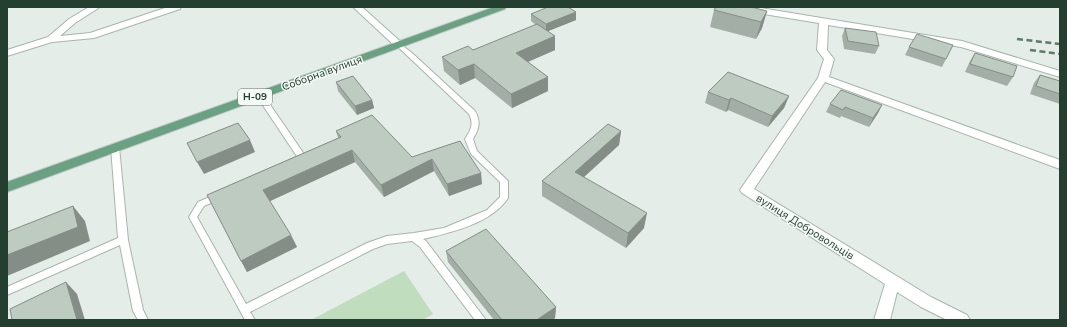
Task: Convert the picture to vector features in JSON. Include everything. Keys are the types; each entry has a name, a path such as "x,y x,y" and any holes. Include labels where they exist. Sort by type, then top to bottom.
{"main road":[{"name":"Соборна вулиця","path":"7,187 502,7"}],"street":[{"path":"51,39 64,27 84,13 96,7"},
{"path":"7,53 51,39 91,36 177,7"},
{"path":"357,7 399,45"},
{"path":"739,7 962,44 1060,74"},
{"name":"вулиця Добровольців","path":"824,21 822,50 828,59 823,78 746,190 926,302 962,320"},
{"path":"823,78 1060,165"},
{"path":"882,320 893,281"}],"lane":[{"path":"244,310 370,246 387,240 445,231 490,212 504,198 504,181 474,152 469,139 476,129 477,122 472,113 399,45"},
{"path":"260,95 300,160 314,154"},
{"path":"115,147 123,240 138,311 143,320"},
{"path":"228,192 201,204 193,217 250,320"},
{"path":"414,237 423,244 481,320"},
{"path":"7,291 123,240"}],"green space":[{"path":"404,271 433,314 423,320 311,320"}],"building":[{"path":"548,7 568,7 576,12 546,24 531,14"},
{"path":"716,7 751,7 767,11 761,22 714,10"},
{"path":"537,24 555,36 516,53 548,77 511,94 474,64 458,70 442,57 468,46 473,50"},
{"path":"845,28 876,32 879,46 848,41"},
{"path":"917,34 953,45 946,59 909,47"},
{"path":"975,53 1017,66 1013,77 970,64"},
{"path":"728,72 789,96 772,116 731,98 729,100 708,92"},
{"path":"1040,75 1060,81 1060,94 1036,86"},
{"path":"353,76 372,100 355,106 336,82"},
{"path":"841,90 882,105 873,118 845,107 843,110 830,104"},
{"path":"372,115 412,157 460,141 481,173 447,184 432,159 381,185 352,150 263,190 291,235 241,261 207,195 341,137 336,131"},
{"path":"238,123 250,140 197,162 187,143"},
{"path":"608,124 621,131 575,172 647,213 628,233 542,181"},
{"path":"73,206 78,227 7,255 7,232"},
{"path":"486,229 556,307 538,319 539,320 502,320 446,251"},
{"path":"66,282 77,320 12,320 10,309"}],"railway":[{"path":"1017,39 1060,44"},
{"path":"1030,50 1060,54"}]}
